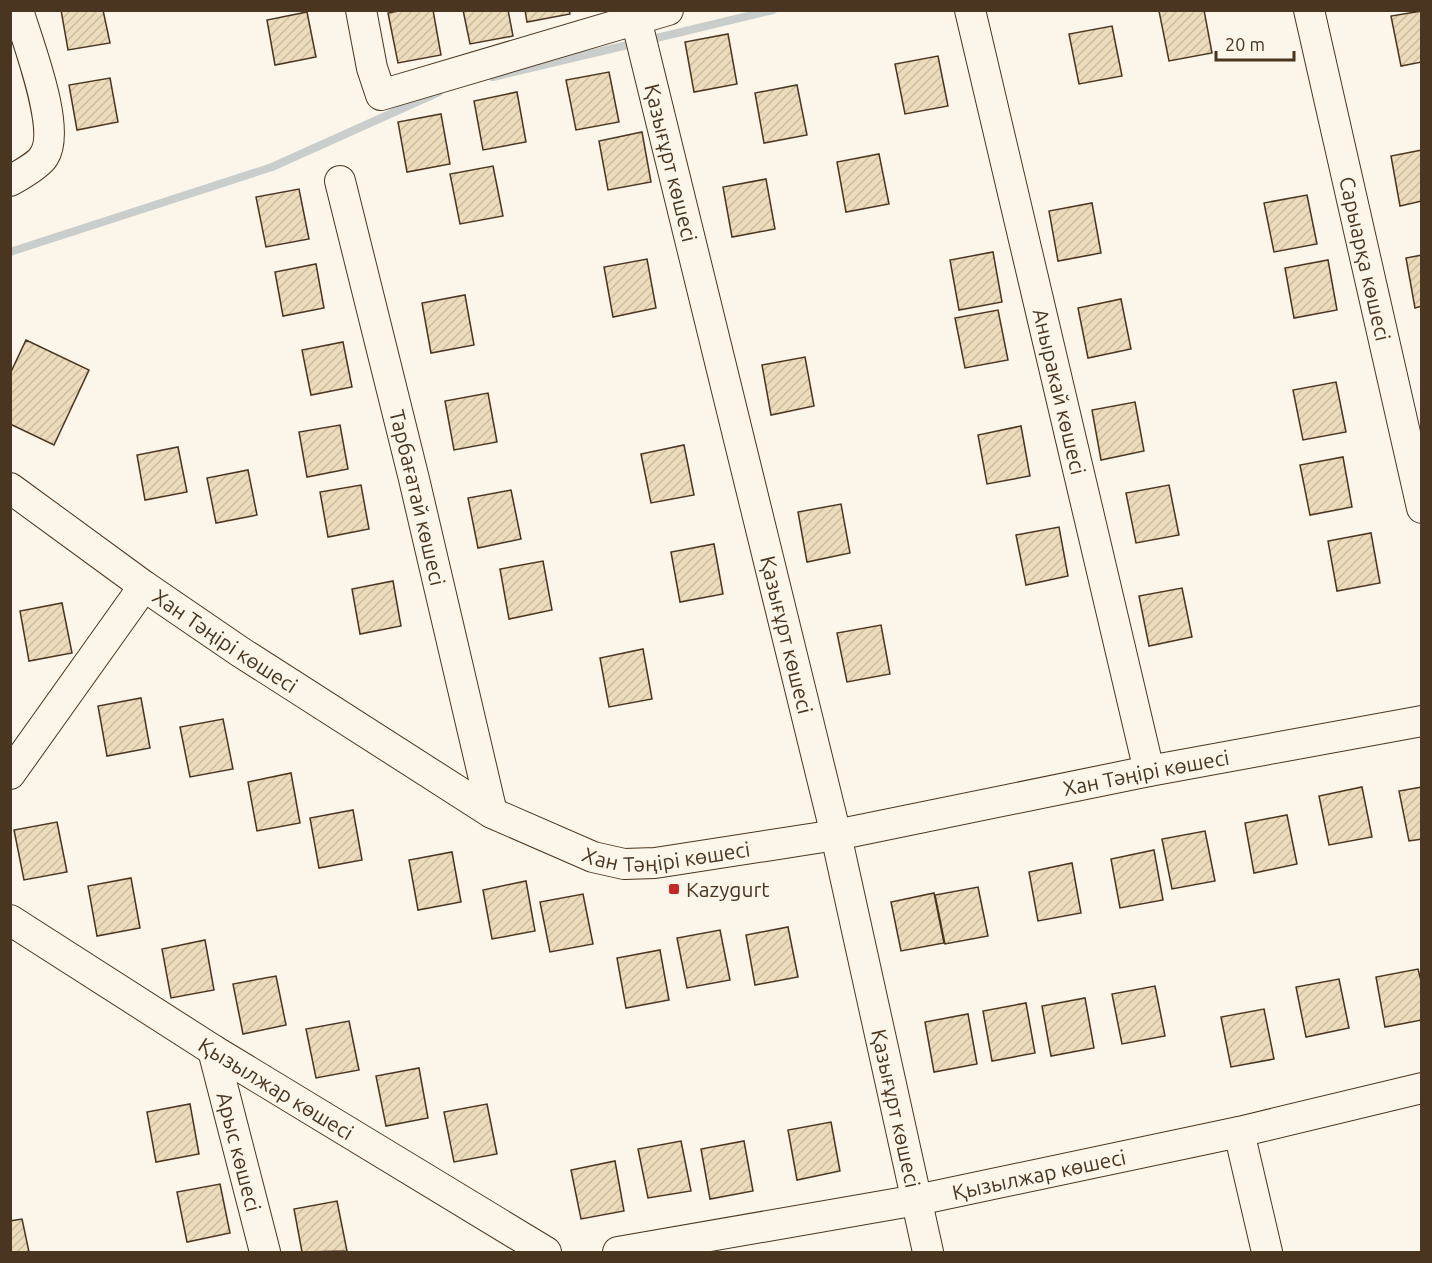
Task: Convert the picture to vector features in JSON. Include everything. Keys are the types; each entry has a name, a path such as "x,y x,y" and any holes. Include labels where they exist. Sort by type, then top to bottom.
{"street":[{"path":"10,181 44,156 49,139 49,115 18,10"},
{"path":"361,10 372,68 381,96 668,10"},
{"name":"Аныракай көшесі","path":"970,10 1149,771"},
{"name":"Сарыарқа көшесі","path":"1309,10 1422,508"},
{"name":"Қазығұрт көшесі","path":"636,20 836,835 928,1252"},
{"name":"Тарбағатай көшесі","path":"340,181 414,479 492,813"},
{"name":"Хан Тәңірі көшесі","path":"10,488 144,586 239,651 492,813 593,857 624,864 656,863 836,835 1149,771 1422,721"},
{"path":"10,774 144,586"},
{"name":"Қызылжар көшесі","path":"10,921 213,1050 546,1252"},
{"name":"Арыс көшесі","path":"213,1050 265,1252"},
{"name":"Қызылжар көшесі","path":"618,1252 917,1200 1239,1132 1422,1088"},
{"path":"1239,1132 1267,1252"}],"building":[{"path":"61,10 103,10 110,43 68,50"},
{"path":"404,10 433,10 441,55 398,63 388,13"},
{"path":"463,10 508,10 513,36 470,44"},
{"path":"525,10 569,10 570,14 527,22"},
{"path":"1204,10 1212,53 1169,61 1159,11"},
{"path":"1422,11 1422,62 1401,66 1391,16"},
{"path":"307,12 316,57 275,65 267,20"},
{"path":"1112,26 1122,76 1079,84 1069,34"},
{"path":"728,34 737,84 694,92 685,42"},
{"path":"938,56 948,106 905,114 895,64"},
{"path":"609,72 619,122 576,130 566,80"},
{"path":"110,78 118,122 77,130 69,85"},
{"path":"797,85 807,135 764,143 755,93"},
{"path":"517,92 526,142 483,150 474,101"},
{"path":"441,114 450,164 407,172 398,122"},
{"path":"642,132 651,182 608,190 599,141"},
{"path":"1422,150 1422,201 1400,206 1391,156"},
{"path":"879,154 889,204 846,212 837,162"},
{"path":"493,166 503,216 460,224 450,174"},
{"path":"766,179 775,229 732,237 723,187"},
{"path":"299,189 309,239 266,247 256,197"},
{"path":"1307,195 1317,244 1274,252 1264,203"},
{"path":"1092,203 1101,253 1058,261 1049,211"},
{"path":"993,252 1002,302 959,310 950,260"},
{"path":"1422,255 1422,306 1415,308 1406,258"},
{"path":"647,259 656,308 613,317 604,267"},
{"path":"1328,260 1337,310 1294,318 1285,268"},
{"path":"316,264 324,308 283,316 275,272"},
{"path":"465,295 474,345 431,353 422,303"},
{"path":"1121,299 1131,349 1088,358 1078,308"},
{"path":"998,310 1008,360 965,368 955,318"},
{"path":"26,340 89,370 54,445 10,424 10,374"},
{"path":"343,342 352,387 311,395 302,350"},
{"path":"805,357 814,406 771,415 762,365"},
{"path":"1336,382 1346,432 1303,440 1293,390"},
{"path":"488,393 497,442 454,450 445,401"},
{"path":"1135,402 1144,451 1101,460 1092,410"},
{"path":"340,425 348,469 307,477 299,432"},
{"path":"1021,426 1030,476 987,484 978,435"},
{"path":"684,445 694,495 651,503 641,454"},
{"path":"178,447 187,492 145,500 137,455"},
{"path":"1343,457 1352,507 1310,515 1300,465"},
{"path":"248,470 257,515 216,523 207,478"},
{"path":"361,485 369,529 328,537 320,492"},
{"path":"1169,485 1179,535 1136,543 1126,493"},
{"path":"511,490 521,539 478,548 468,498"},
{"path":"841,504 850,553 807,562 798,512"},
{"path":"1059,527 1068,576 1026,585 1016,535"},
{"path":"1371,533 1380,583 1337,591 1328,541"},
{"path":"714,544 723,594 680,602 671,552"},
{"path":"543,561 552,610 509,619 500,569"},
{"path":"393,581 401,626 360,634 352,589"},
{"path":"1182,588 1192,637 1149,646 1139,596"},
{"path":"62,603 72,653 29,661 20,611"},
{"path":"881,625 890,674 847,682 837,633"},
{"path":"643,649 652,699 609,707 600,658"},
{"path":"141,698 150,748 107,756 98,706"},
{"path":"223,719 233,769 190,777 180,727"},
{"path":"291,773 300,823 257,831 248,782"},
{"path":"1362,787 1372,837 1329,845 1319,796"},
{"path":"1422,787 1422,839 1409,841 1399,791"},
{"path":"353,810 362,860 319,868 310,818"},
{"path":"1287,815 1297,864 1254,873 1245,823"},
{"path":"57,822 67,872 24,880 14,830"},
{"path":"1205,831 1215,881 1172,889 1162,839"},
{"path":"1154,850 1163,900 1120,908 1111,859"},
{"path":"452,852 461,902 418,910 409,860"},
{"path":"1072,863 1081,913 1038,921 1029,872"},
{"path":"131,878 140,928 97,936 88,886"},
{"path":"526,881 535,931 492,939 483,890"},
{"path":"978,887 988,936 945,944 935,895"},
{"path":"934,893 944,943 901,951 891,902"},
{"path":"583,894 593,944 550,952 540,902"},
{"path":"788,927 798,977 755,985 746,935"},
{"path":"720,930 730,980 687,988 677,938"},
{"path":"205,940 214,990 171,998 162,949"},
{"path":"660,950 669,1000 626,1008 617,958"},
{"path":"1418,969 1422,985 1422,1020 1385,1027 1376,977"},
{"path":"276,976 286,1025 243,1034 233,984"},
{"path":"1339,979 1349,1028 1306,1037 1296,987"},
{"path":"1155,986 1165,1036 1122,1044 1112,994"},
{"path":"1085,998 1094,1048 1051,1056 1042,1006"},
{"path":"1026,1003 1035,1053 992,1061 983,1011"},
{"path":"1264,1009 1274,1059 1231,1067 1221,1017"},
{"path":"968,1014 977,1064 934,1072 925,1022"},
{"path":"349,1021 359,1070 316,1078 306,1029"},
{"path":"419,1068 428,1118 386,1126 376,1076"},
{"path":"190,1104 199,1154 156,1162 147,1112"},
{"path":"487,1104 497,1154 454,1162 444,1112"},
{"path":"831,1122 840,1171 797,1180 788,1130"},
{"path":"681,1141 691,1191 648,1198 638,1149"},
{"path":"744,1141 753,1191 710,1199 701,1149"},
{"path":"615,1161 624,1211 581,1219 571,1170"},
{"path":"220,1184 230,1233 187,1242 177,1192"},
{"path":"337,1201 347,1251 302,1252 294,1209"},
{"path":"22,1219 29,1252 10,1252 10,1221"}],"waterway":[{"path":"648,40 773,10"},
{"path":"493,77 636,43"},
{"path":"10,252 272,167 439,92"}],"place":[{"name":"Kazygurt","path":"674,889"}]}
